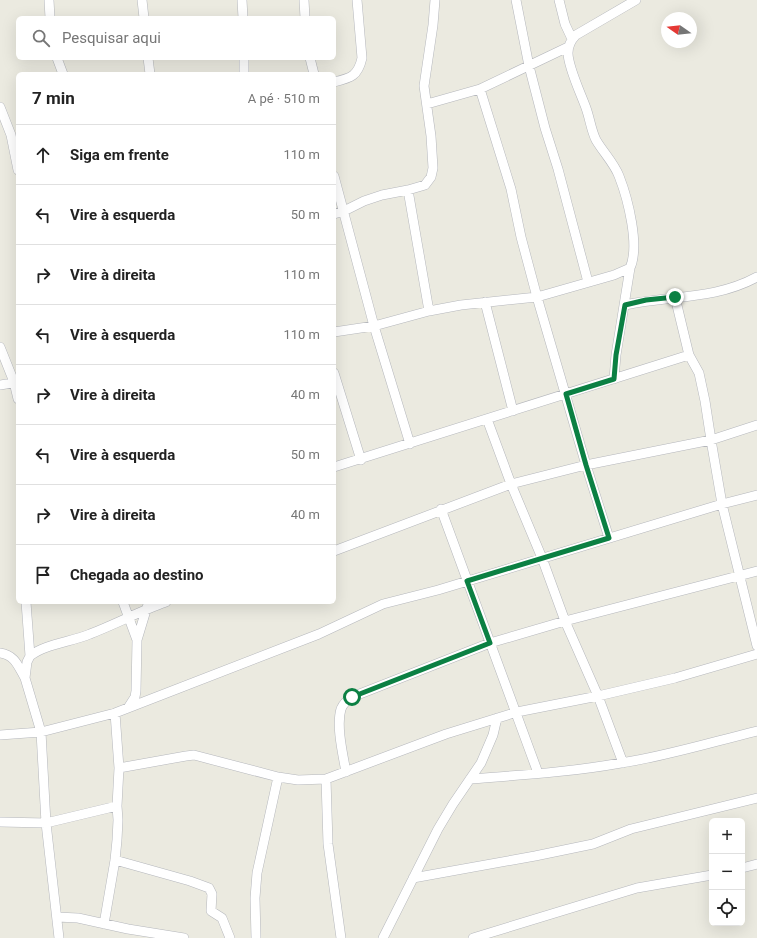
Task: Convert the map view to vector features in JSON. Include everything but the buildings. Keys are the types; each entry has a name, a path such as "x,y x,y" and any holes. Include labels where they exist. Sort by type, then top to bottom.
{"street":[{"path":"49,0 50,16"},
{"path":"142,0 144,16"},
{"path":"242,0 243,16"},
{"path":"304,0 305,16"},
{"path":"336,82 348,79 356,74 360,68 362,58 357,0"},
{"path":"336,213 370,199 425,185 431,178 431,136 424,86 433,25 434,0"},
{"path":"516,0 529,66 588,282"},
{"path":"559,0 570,43 569,62 587,110 592,130 597,141 619,174 632,227 634,249 633,261 630,268 616,355 614,379"},
{"path":"427,104 480,89 529,66 570,43 587,28 609,17 635,0"},
{"path":"58,60 62,72"},
{"path":"148,60 150,72"},
{"path":"244,60 244,72"},
{"path":"310,60 314,72"},
{"path":"480,89 511,189 521,237 537,297 609,538"},
{"path":"0,107 11,135 16,160"},
{"path":"336,183 374,326 410,444"},
{"path":"408,190 429,311"},
{"path":"336,332 374,326 429,311 461,305 537,297 614,275 630,268"},
{"path":"625,305 646,300 700,296 722,292 744,284 757,276"},
{"path":"675,297 689,355 699,373 722,504 757,646"},
{"path":"485,302 513,411"},
{"path":"0,347 16,382 0,386"},
{"path":"336,466 689,355"},
{"path":"336,380 360,460"},
{"path":"487,419 511,484 598,696 623,763"},
{"path":"336,550 441,509 511,484 586,465 711,440 757,425"},
{"path":"0,735 42,732 115,713 319,634 383,604 438,590 722,504 757,495"},
{"path":"441,509 517,712 538,773"},
{"path":"346,772 340,720 342,708 345,702 352,697 490,643 566,621 757,571"},
{"path":"26,604 30,656"},
{"path":"124,604 137,640"},
{"path":"128,708 135,697 136,691 137,640 149,606"},
{"path":"25,678 27,662 30,656 42,648 84,636 128,618 149,606"},
{"path":"0,653 15,659 25,678 42,732 46,823 59,938"},
{"path":"119,768 186,756 194,756 278,777 298,780 326,779 446,734 517,712 598,696 675,678 757,654"},
{"path":"104,924 115,860 118,820 117,806 119,768 115,713"},
{"path":"383,938 442,823 481,763 487,750 497,718"},
{"path":"470,779 582,770 688,749 757,731"},
{"path":"256,938 255,898 257,874 278,777"},
{"path":"326,779 328,844 341,938"},
{"path":"413,878 593,844 631,829 757,798"},
{"path":"0,822 46,823 117,806"},
{"path":"115,860 190,881 209,888 212,894 211,911 222,918 230,938"},
{"path":"745,867 757,864"},
{"path":"473,938 637,888 709,876"},
{"path":"57,917 78,918 160,936 184,938"},
{"path":"248,938 262,938"}],"route":[{"path":"352,697 490,643 467,581 609,538 566,394 614,379 616,355 625,305 646,300 675,297"}]}
